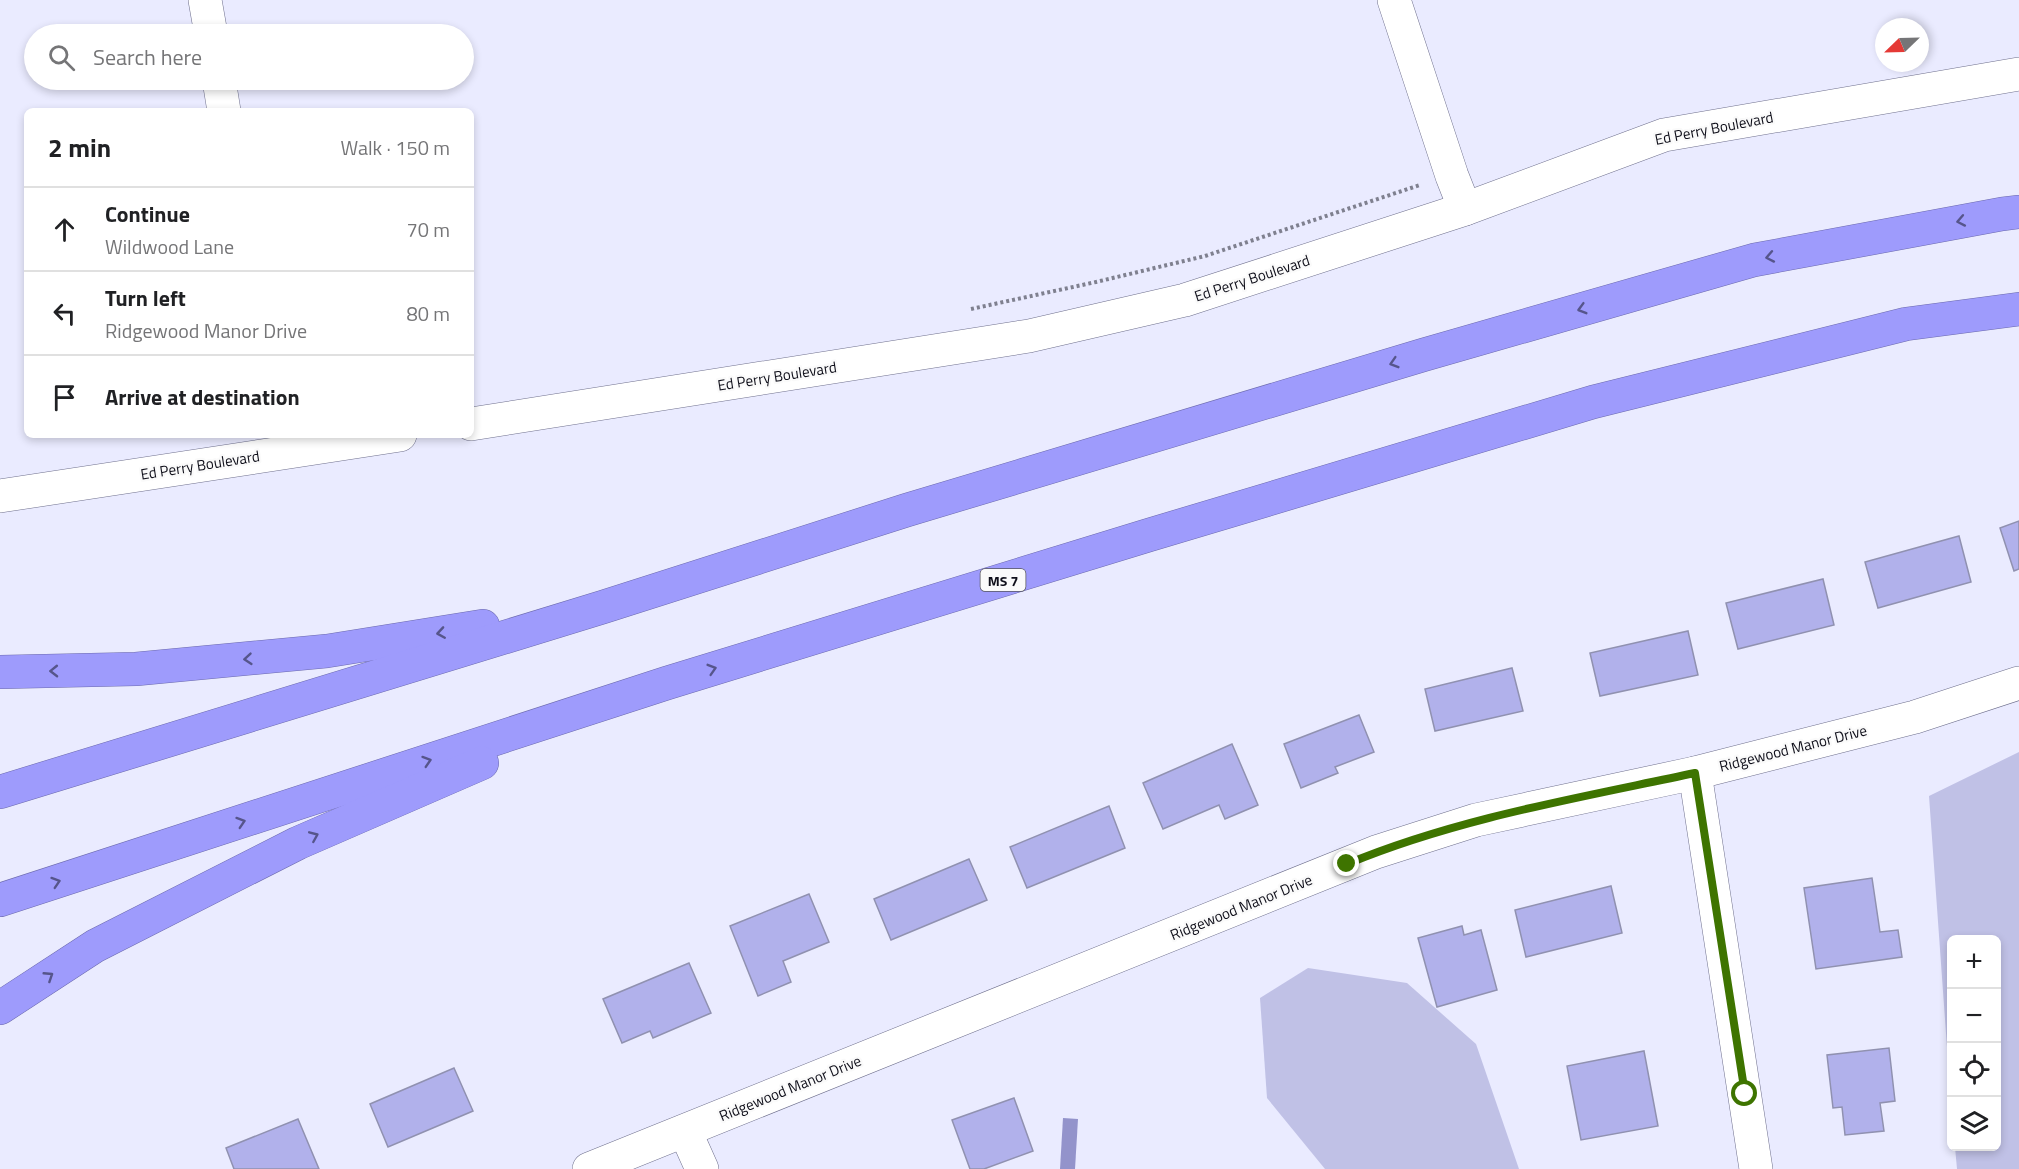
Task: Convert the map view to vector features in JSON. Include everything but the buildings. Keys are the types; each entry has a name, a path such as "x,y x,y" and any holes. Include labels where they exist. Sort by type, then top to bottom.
{"highway":[{"path":"0,792 603,607 907,510 1423,355 1754,260 2019,212"},
{"name":"MS 7","path":"0,900 667,683 1593,402 1906,324 2019,309"},
{"path":"0,672 136,669 327,651 603,607"},
{"path":"0,1008 95,946 298,843 667,683"}],"street":[{"path":"205,0 209,24"},
{"path":"1394,0 1465,209"},
{"name":"Ed Perry Boulevard","path":"474,424 1029,336 1185,300 1465,209 1664,135 2019,74"},
{"path":"221,90 224,108"},
{"name":"Ed Perry Boulevard","path":"0,496 284,444 361,438"},
{"name":"Ridgewood Manor Drive","path":"589,1169 1376,852 1476,820 1695,773 1915,717 2019,683"},
{"path":"1695,773 1756,1169"},
{"path":"685,1131 702,1169"}],"path":[{"path":"968,310 1205,256 1405,189 1452,176"}],"shaded area":[{"path":"2019,752 2019,1169 1957,1169 1955,1151 2001,1151 2001,935 1947,935 1947,1047 1929,796"},
{"path":"1308,968 1407,983 1476,1044 1519,1169 1325,1169 1267,1098 1260,998"},
{"path":"1063,1118 1078,1119 1075,1169 1060,1169"}],"route":[{"path":"1347,864 1376,852 1476,820 1695,773 1745,1094"}]}
